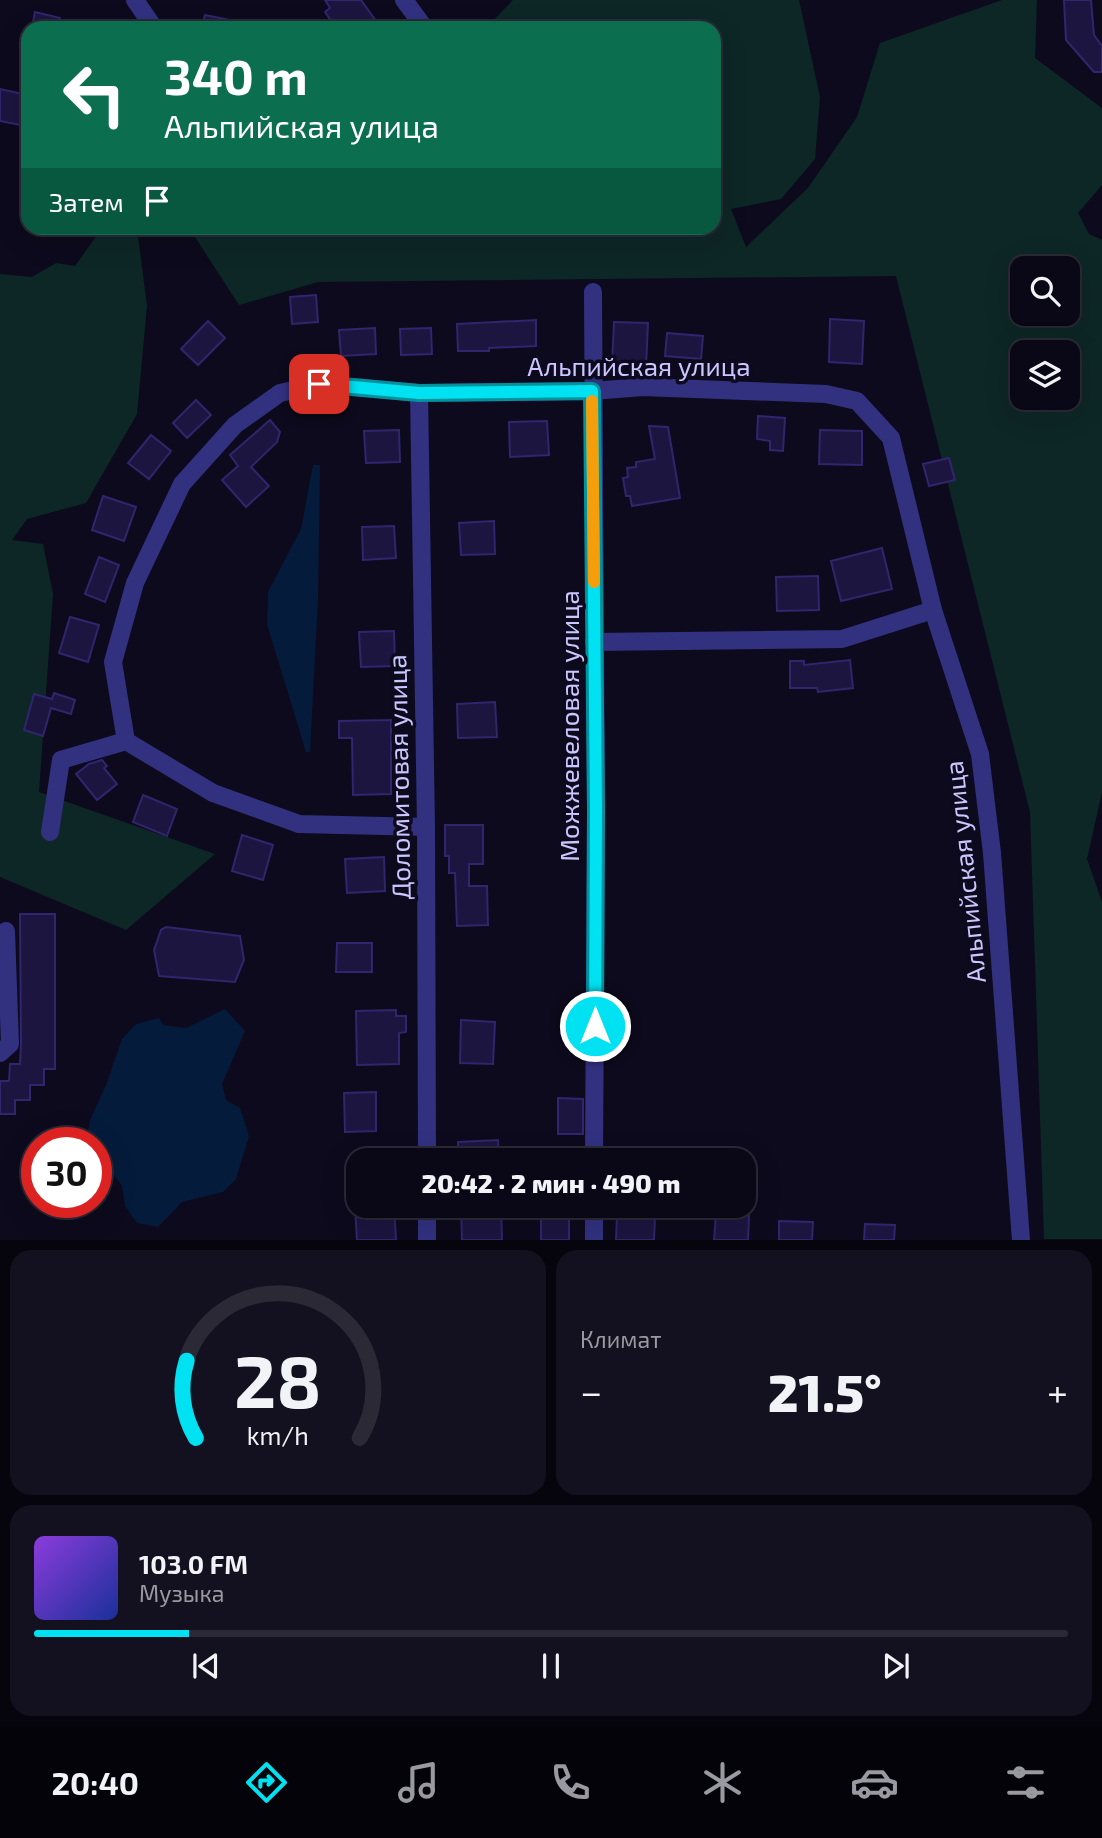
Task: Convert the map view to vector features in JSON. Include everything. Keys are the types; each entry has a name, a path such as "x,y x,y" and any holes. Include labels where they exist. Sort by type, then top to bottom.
{"street":[{"path":"135,0 149,21"},
{"path":"404,0 420,21"},
{"name":"Можжевеловая улица","path":"593,292 594,1148"},
{"name":"Альпийская улица","path":"126,740 113,663 135,583 182,484 235,425 280,393 319,384 419,393 592,391 643,387 826,394 857,401 891,438 933,610 980,754 992,853 1021,1240"},
{"name":"Доломитовая улица","path":"419,393 426,827 427,1148"},
{"path":"594,642 842,639 933,610"},
{"path":"50,832 61,760 126,740 213,793 299,824 426,827"},
{"path":"0,1053 10,1044 6,931"},
{"path":"427,1218 427,1240"},
{"path":"594,1218 594,1240"}],"green space":[{"path":"513,0 799,0 820,97 815,159 781,199 731,209 746,247 808,188 857,117 880,43 1002,0 1037,0 1035,58 1102,108 1102,185 1078,213 1089,234 1102,240 1102,792 1087,859 1102,902 1102,1239 1044,1239 1030,812 896,276 318,282 239,305 194,235 721,235 721,21 493,21"},
{"path":"97,235 138,235 147,306 137,414 86,503 27,519 12,540 43,544 53,594 39,792 215,854 126,930 0,877 0,274 32,277 56,263 75,266"}],"water":[{"path":"313,465 320,465 318,599 310,752 306,752 267,624 268,592 301,529"},
{"path":"225,1009 245,1031 222,1084 226,1100 240,1108 249,1136 236,1179 223,1192 182,1202 158,1227 137,1223 125,1206 122,1186 112,1173 112,1127 89,1127 90,1120 122,1039 136,1024 159,1018 163,1025 186,1028"}],"building":[{"path":"325,0 361,0 376,21 331,21 325,12 330,8"},
{"path":"1064,0 1091,0 1094,35 1102,46 1102,72 1094,72 1066,40"},
{"path":"35,12 60,18 59,21 33,21"},
{"path":"205,15 235,21 204,21"},
{"path":"0,89 21,94 21,125 0,121"},
{"path":"316,295 318,322 292,324 290,297"},
{"path":"830,319 864,321 862,364 829,362"},
{"path":"536,320 536,346 458,351 457,324"},
{"path":"208,321 225,338 198,365 181,349"},
{"path":"614,322 648,323 646,366 612,364"},
{"path":"375,328 376,354 341,356 339,330"},
{"path":"431,328 432,354 401,355 400,329"},
{"path":"667,333 703,336 701,359 665,356"},
{"path":"196,400 211,415 187,438 173,423"},
{"path":"758,416 785,418 783,451 770,450 770,441 757,439"},
{"path":"270,420 280,432 277,442 251,467 269,486 246,507 222,480 238,466 230,455"},
{"path":"547,421 549,455 510,457 509,422"},
{"path":"649,426 668,427 680,498 632,506 630,496 626,496 623,478 628,477 627,468 636,467 636,462 655,459"},
{"path":"399,430 400,462 366,463 364,431"},
{"path":"820,430 862,431 862,465 819,464"},
{"path":"151,435 171,451 149,479 128,463"},
{"path":"949,458 955,480 929,486 923,464"},
{"path":"103,496 136,507 124,541 92,530"},
{"path":"494,521 495,554 461,555 459,523"},
{"path":"394,526 396,558 363,560 362,527"},
{"path":"882,548 892,589 841,601 831,561"},
{"path":"99,557 119,565 105,602 85,594"},
{"path":"818,576 819,610 777,611 776,577"},
{"path":"70,617 99,625 88,662 59,653"},
{"path":"394,631 395,666 361,667 359,632"},
{"path":"850,660 853,688 818,692 817,688 790,688 790,661 804,661 804,665"},
{"path":"54,693 75,700 71,714 51,708 43,736 24,730 34,694 52,699"},
{"path":"495,702 497,737 458,738 457,704"},
{"path":"391,720 391,794 353,795 352,738 339,738 339,721"},
{"path":"102,760 107,766 104,768 117,784 97,800 76,774 89,764"},
{"path":"143,795 177,809 167,836 133,822"},
{"path":"445,825 483,825 483,864 469,864 469,886 487,886 488,925 457,926 455,873 449,873 449,856 445,856"},
{"path":"242,835 273,845 263,880 232,871"},
{"path":"384,857 385,891 347,893 345,859"},
{"path":"20,914 55,914 55,1069 44,1069 44,1085 30,1085 30,1100 15,1100 15,1114 0,1114 0,1081 9,1081 10,1064 20,1064"},
{"path":"166,927 240,936 244,960 235,982 159,976 154,950 161,930"},
{"path":"337,943 372,943 372,972 336,972"},
{"path":"396,1010 396,1016 406,1016 406,1032 399,1033 399,1064 357,1065 356,1011"},
{"path":"461,1020 495,1022 493,1064 460,1063"},
{"path":"376,1092 376,1131 345,1132 344,1093"},
{"path":"558,1098 583,1099 583,1134 558,1134"},
{"path":"498,1140 498,1148 458,1148 458,1142"},
{"path":"356,1218 395,1218 396,1240 357,1240"},
{"path":"461,1218 501,1218 502,1240 462,1240"},
{"path":"541,1218 569,1218 569,1240 541,1240"},
{"path":"617,1218 655,1218 654,1240 616,1240"},
{"path":"716,1218 749,1218 748,1240 714,1240"},
{"path":"779,1221 813,1222 812,1240 779,1240"},
{"path":"865,1224 895,1225 894,1240 864,1240"}],"slow traffic":[{"path":"592,401 594,582"}],"route":[{"path":"319,384 419,393 592,391 595,1026"}]}
